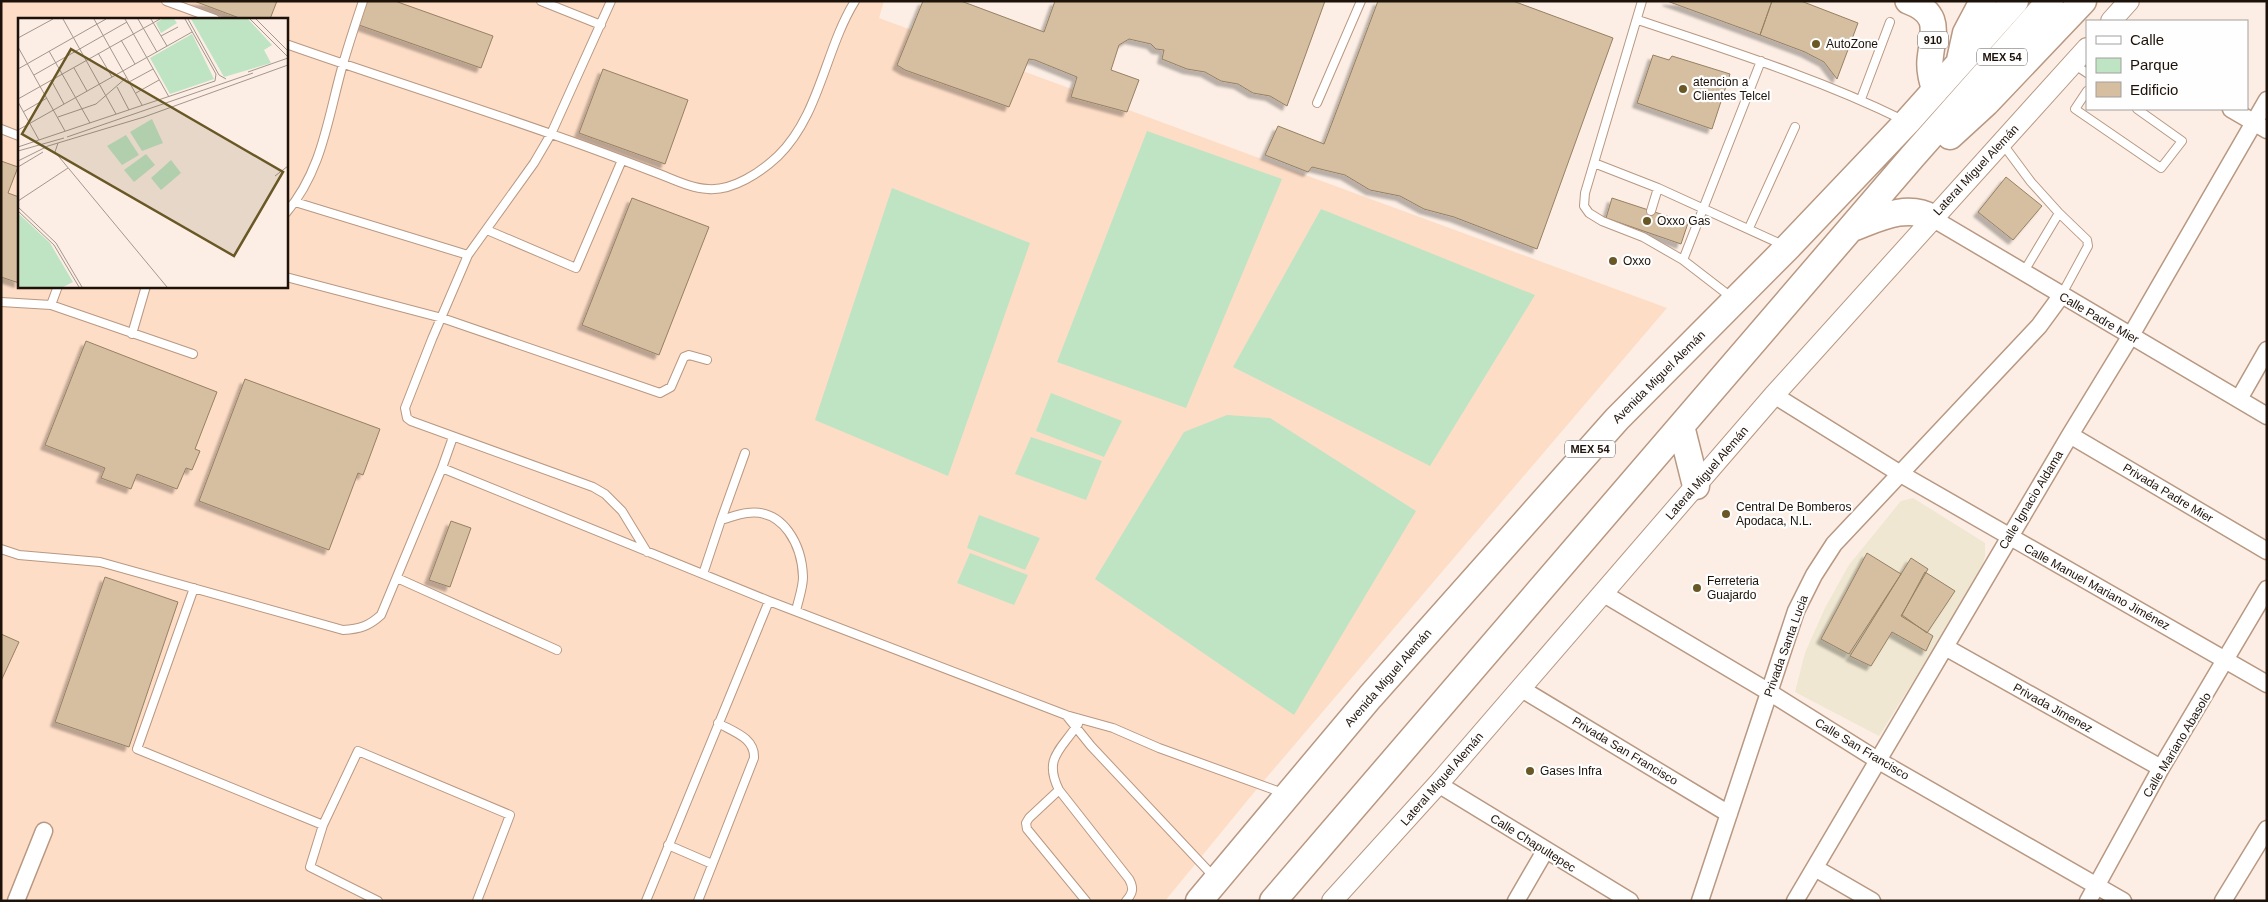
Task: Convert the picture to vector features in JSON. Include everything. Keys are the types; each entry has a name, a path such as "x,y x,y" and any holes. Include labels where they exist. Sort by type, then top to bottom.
{"highway":[{"name":"MEX 54","path":"1273,901 1912,157 2050,1"},
{"path":"1912,157 1941,141 1966,123 2083,1"},
{"name":"Avenida Miguel Alemán","path":"1199,901 1370,697 1617,419 1788,247 1936,91 1959,66 2000,6"},
{"path":"1851,228 1889,215 1910,211 1922,212 1932,218"},
{"path":"1681,426 1696,486"}],"main road":[{"name":"910","path":"1908,1 1923,7 1932,20 1934,36 1930,69 1936,91"}],"street":[{"path":"2112,20 2129,1"},
{"name":"Lateral Miguel Alemán","path":"1332,901 1438,784 1774,395 1932,218 2002,142 2080,68 2086,51"},
{"name":"Calle Ignacio Aldama","path":"1795,901 2070,435 2260,126 2267,100"},
{"path":"2233,110 2260,126"},
{"name":"Calle Padre Mier","path":"1932,218 2023,274 2267,416"},
{"name":"Privada Santa Lucia","path":"1700,901 1796,611 1814,575 1834,544 2039,326 2061,296"},
{"path":"2239,399 2267,350"},
{"name":"Calle Manuel Mariano Jiménez","path":"1774,395 1899,473 2267,684"},
{"name":"Privada Padre Mier","path":"2070,435 2267,551"},
{"name":"Calle Mariano Abasolo","path":"2088,901 2161,768 2227,660 2267,589"},
{"name":"Calle San Francisco","path":"1604,594 1769,692 1879,761 2123,901"},
{"name":"Privada Jimenez","path":"1945,647 2161,768"},
{"name":"Privada San Francisco","path":"1520,688 1729,814"},
{"name":"Calle Chapultepec","path":"1438,784 1630,901"},
{"path":"2223,901 2267,829"},
{"path":"16,901 44,831"},
{"path":"1516,901 1546,851"},
{"path":"1815,868 1872,901"}],"lane":[{"path":"166,1 213,18"},
{"path":"288,211 296,202 323,146 343,64 363,1"},
{"path":"541,1 601,25"},
{"path":"611,1 551,134 534,163 468,255 405,408 407,418 411,421 560,474 605,494 622,511 647,552"},
{"path":"288,45 551,134 690,186 709,190 730,186 759,170 778,156 800,125 810,105 839,31 856,1"},
{"path":"1317,102 1361,1"},
{"path":"1642,1 1638,20 1585,193 1584,206 1589,213 1602,221 1644,235 1683,260 1735,300"},
{"path":"1638,20 1760,61 1861,99 1907,122"},
{"path":"1861,99 1890,22"},
{"path":"1683,260 1760,61"},
{"path":"2086,92 2075,109 2161,168 2182,141 2138,110"},
{"path":"1750,228 1796,127"},
{"path":"1,129 18,136"},
{"path":"2002,142 2031,182 2087,240 2088,246 2061,296"},
{"path":"487,230 576,268 622,160"},
{"path":"1594,163 1658,188 1750,228 1788,247"},
{"path":"1651,211 1658,188"},
{"path":"296,202 468,255"},
{"path":"2023,274 2059,213"},
{"path":"288,278 442,318 660,393 671,387 684,357 689,355 706,360"},
{"path":"51,305 57,288"},
{"path":"132,334 145,288"},
{"path":"1,302 51,305 193,354"},
{"path":"1,549 19,555 100,562 343,630 359,629 371,624 381,615 453,437"},
{"path":"703,574 745,452"},
{"path":"442,468 769,601 1066,715 1113,728 1159,748 1288,795"},
{"path":"721,520 749,513 773,516 790,531 801,556 803,579 796,611"},
{"path":"397,578 557,650"},
{"path":"194,588 137,749 323,825"},
{"path":"646,901 769,601"},
{"path":"1066,715 1075,728 1216,880"},
{"path":"1082,718 1054,758 1051,767 1053,778 1059,790 1129,879 1133,886 1132,892 1126,901"},
{"path":"698,901 754,758 753,746 747,739 718,723"},
{"path":"378,901 310,867 323,825 358,751 510,816 477,901"},
{"path":"1059,790 1029,818 1027,828 1086,901"},
{"path":"668,845 712,864"}],"shaded area":[{"path":"1,1 884,1 879,18 1667,308 1256,790 1165,901 1,901"},
{"path":"1913,498 1985,543 1985,556 1979,576 1879,736 1795,692 1805,653 1825,608 1849,565 1901,501"}],"green space":[{"path":"1147,131 1282,179 1186,408 1057,362"},
{"path":"892,188 1030,243 948,476 815,420"},
{"path":"1321,209 1535,295 1430,466 1233,367"},
{"path":"1051,393 1122,421 1104,457 1036,431"},
{"path":"1227,415 1270,418 1416,511 1294,715 1095,579 1184,432"},
{"path":"1031,437 1102,461 1086,500 1015,474"},
{"path":"979,515 1040,538 1025,570 967,548"},
{"path":"970,553 1028,575 1014,605 957,583"}],"building":[{"path":"194,1 277,1 270,18 239,18"},
{"path":"367,1 395,1 493,36 481,68 359,25"},
{"path":"923,1 961,1 1044,32 1055,1 1325,1 1287,106 1270,96 1253,93 1238,84 1221,81 1205,72 1187,69 1162,59 1164,50 1156,49 1151,44 1129,39 1119,45 1111,70 1139,80 1127,112 1071,97 1077,77 1035,60 1029,59 1009,107 905,70 897,65"},
{"path":"1378,1 1513,1 1613,38 1537,249 1454,217 1424,209 1400,196 1370,190 1345,175 1312,167 1308,172 1265,155 1278,126 1324,144"},
{"path":"1667,1 1772,1 1760,35"},
{"name":"AutoZone","path":"1772,1 1801,1 1858,23 1837,79 1824,62 1805,52 1760,35"},
{"name":"atencion a Clientes Telcel","path":"1653,55 1669,60 1672,56 1730,74 1712,129 1637,103"},
{"path":"603,69 688,100 665,164 579,133"},
{"path":"1,161 18,167 8,193 18,197 18,283 1,277"},
{"path":"2006,177 2042,206 2013,240 1978,212"},
{"path":"632,198 709,227 659,355 582,325"},
{"name":"Oxxo Gas","path":"1612,198 1688,223 1681,244 1606,218"},
{"path":"86,341 217,392 195,449 200,451 192,470 186,468 177,489 137,474 131,489 101,478 105,468 45,445"},
{"path":"245,379 380,429 363,475 358,473 329,550 199,501"},
{"path":"451,521 471,528 450,587 429,580"},
{"path":"1867,553 1901,574 1849,654 1821,639"},
{"path":"1911,558 1928,569 1901,616 1933,636 1926,651 1892,632 1871,666 1850,656"},
{"path":"1925,572 1955,591 1927,633 1902,615"},
{"path":"105,577 178,602 129,747 55,722"},
{"path":"1,634 19,642 1,681"}],"place":[{"name":"AutoZone","path":"1816,44"},
{"name":"atencion a Clientes Telcel","path":"1683,89"},
{"name":"Oxxo Gas","path":"1647,221"},
{"name":"Oxxo","path":"1613,261"},
{"name":"Central De Bomberos Apodaca, N.L.","path":"1726,514"},
{"name":"Ferreteria Guajardo","path":"1697,588"},
{"name":"Gases Infra","path":"1530,771"}]}
